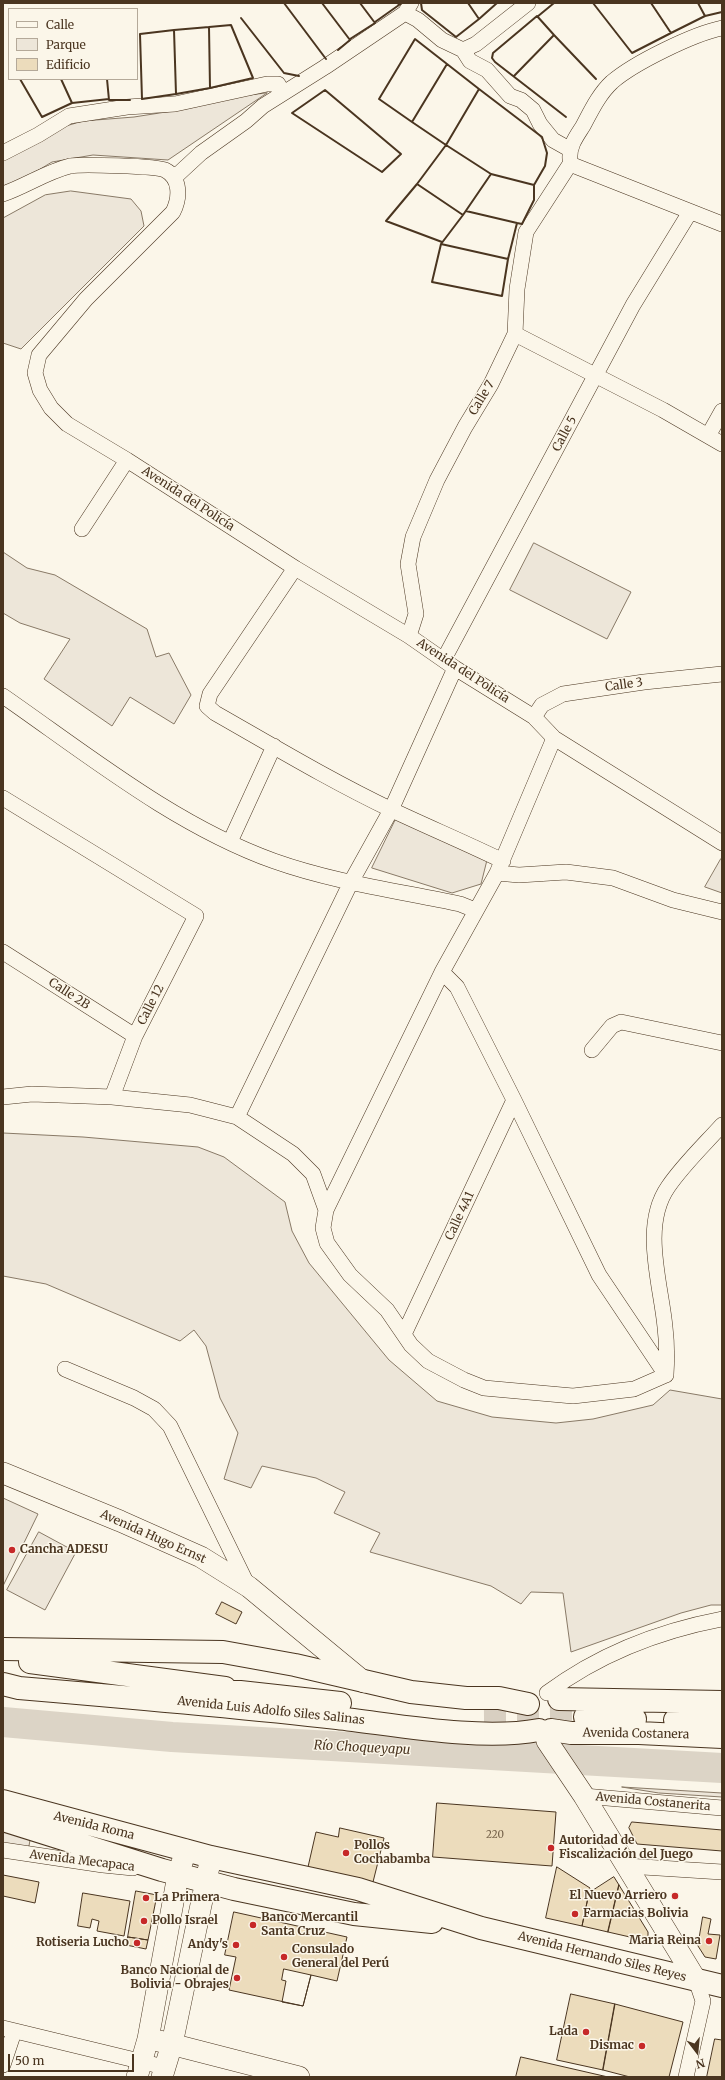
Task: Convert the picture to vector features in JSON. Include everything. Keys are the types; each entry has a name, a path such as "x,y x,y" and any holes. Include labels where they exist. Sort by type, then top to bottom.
{"main road":[{"name":"Avenida Hugo Ernst","path":"3,1473 200,1556 249,1587 307,1637 365,1682"},
{"path":"295,1665 307,1637"},
{"path":"3,1649 223,1652 295,1665 411,1692 466,1698 499,1698 528,1704"},
{"path":"3,1659 218,1686 240,1692"},
{"path":"3,1676 19,1675 215,1692 240,1692 484,1718"},
{"name":"Avenida Luis Adolfo Siles Salinas","path":"3,1684 19,1688 192,1702 458,1731 520,1734 545,1733"},
{"path":"696,1980 584,1796 569,1776 545,1733 533,1727 526,1717 528,1704 536,1696 722,1702"},
{"path":"545,1733 557,1727 564,1717 562,1704 553,1696"},
{"path":"586,1717 722,1722"},
{"name":"Avenida Costanera","path":"545,1733 639,1733 722,1737"},
{"name":"Avenida Roma","path":"3,1802 211,1857"},
{"name":"Avenida Roma","path":"3,1820 206,1882"},
{"path":"139,2070 148,2039 170,1872 186,1850"},
{"path":"163,2072 172,2044 211,1857"},
{"name":"Avenida Hernando Siles Reyes","path":"211,1857 358,1889 481,1928 722,1986"},
{"name":"Avenida Hernando Siles Reyes","path":"206,1882 354,1914 481,1928"},
{"path":"148,2039 299,2077"}],"street":[{"path":"467,55 476,44 528,3"},
{"path":"3,194 49,172 72,166 90,164 164,169 174,178 201,153 283,92 325,67 408,8 418,20 442,40 467,55 487,70 510,96 521,100 529,106 540,124 553,140 570,156 690,212 722,224"},
{"name":"Calle 7","path":"409,636 416,614 408,564 413,537 437,480 465,427 492,384 514,334 517,289 526,232 570,156 595,103 611,83 630,69 669,49 710,31 722,28"},
{"path":"3,153 38,135 69,116 127,107 175,104 267,84 278,84 283,92"},
{"name":"Avenida del Policía","path":"174,178 179,195 178,202 173,212 86,299 50,340 39,355 35,373 40,390 51,408 67,424 127,460 295,568 409,636 450,664 534,717 554,738 722,843"},
{"name":"Calle 5","path":"237,1117 351,882 391,810 450,664 633,305 690,212"},
{"path":"514,334 596,375 722,444"},
{"path":"708,436 722,411"},
{"path":"82,529 127,460"},
{"path":"295,568 210,694 207,706 215,713 391,810 455,837 500,867 519,875 566,872 613,878 673,900 722,912"},
{"name":"Calle 3","path":"534,717 542,705 563,694 644,682 722,674"},
{"path":"3,696 145,796 230,842 274,861 351,882 460,904 475,910"},
{"path":"554,738 500,867 442,972 326,1210 323,1228 327,1243 350,1275 387,1310 405,1332 412,1345 428,1361 464,1380 484,1388 573,1396 634,1389 666,1375"},
{"path":"230,842 274,746"},
{"name":"Calle 12","path":"3,798 196,916 135,1036 112,1098"},
{"name":"Calle 2B","path":"3,952 135,1036"},
{"path":"442,972 457,987 599,1275 666,1375"},
{"path":"592,1050 612,1026 621,1022 722,1043"},
{"path":"3,1097 32,1094 112,1098 190,1105 237,1117 293,1154 313,1174 326,1210"},
{"name":"Calle 4A1","path":"405,1332 514,1100"},
{"path":"666,1375 665,1326 656,1264 654,1226 657,1210 667,1187 722,1125"},
{"path":"65,1369 147,1405 154,1409 170,1426 249,1587"},
{"path":"553,1696 570,1676 601,1658 691,1625 722,1619"},
{"name":"Avenida Costanerita","path":"584,1796 722,1808"},
{"name":"Avenida Mecapaca","path":"3,1850 103,1865 170,1872"},
{"path":"627,1866 722,1872"},
{"path":"686,2077 703,2001 696,1980"},
{"path":"3,2065 9,2030 139,2070 163,2072"}],"green space":[{"path":"267,93 168,160 93,155 52,162 22,180 3,186 3,161 20,148 52,130 83,121 134,117 185,109 233,97"},
{"path":"71,191 131,199 141,211 144,226 21,349 3,343 3,218 45,195"},
{"path":"534,543 631,592 607,639 510,590"},
{"path":"3,552 27,568 55,575 147,629 156,657 169,653 191,695 174,724 130,697 112,726 44,679 70,639 20,623 3,613"},
{"path":"397,817 487,860 481,884 452,893 372,868"},
{"path":"721,859 722,860 722,893 705,887"},
{"path":"3,1133 83,1137 198,1147 224,1157 285,1202 292,1231 309,1263 389,1360 437,1401 492,1417 556,1423 593,1419 653,1405 670,1390 722,1399 722,1605 711,1605 681,1613 571,1652 563,1593 531,1592 521,1604 491,1586 370,1552 380,1533 334,1513 345,1492 316,1478 262,1466 251,1488 224,1479 238,1433 220,1398 206,1346 194,1330 180,1341 46,1284 3,1276"},
{"name":"Cancha ADESU","path":"3,1498 38,1514 3,1586"},
{"path":"39,1532 76,1552 45,1610 7,1590"},
{"path":"622,1787 722,1793 722,1797 659,1793"},
{"path":"3,1827 27,1837 30,1840 29,1846 26,1847 3,1843"}],"building":[{"path":"222,1602 242,1612 236,1624 216,1614"},
{"path":"437,1803 556,1812 552,1866 433,1857"},
{"path":"632,1822 722,1830 722,1851 637,1844 629,1828"},
{"name":"Pollos Cochabamba","path":"340,1828 384,1838 373,1882 308,1867 316,1832 338,1837"},
{"path":"557,1867 590,1888 582,1926 546,1918"},
{"path":"3,1875 39,1882 35,1903 3,1896"},
{"path":"614,1877 619,1885 608,1932 582,1926 589,1893"},
{"path":"619,1885 648,1932 648,1937 643,1940 608,1932"},
{"path":"136,1891 157,1895 148,1940 128,1937"},
{"path":"83,1893 130,1901 124,1936 97,1931 99,1921 92,1919 90,1928 78,1926"},
{"path":"234,1912 347,1937 337,1981 311,1975 303,2006 229,1990 236,1957 225,1955"},
{"name":"Maria Reina","path":"703,1917 711,1919 708,1934 720,1935 716,1959 705,1957 698,1946"},
{"name":"Rotiseria Lucho","path":"128,1937 148,1940 146,1949 126,1945"},
{"path":"284,1969 311,1975 303,2006 282,2002 286,1981 282,1980"},
{"name":"Lada","path":"571,1994 615,2004 603,2070 557,2060"},
{"name":"Dismac","path":"615,2004 683,2022 669,2077 630,2077 603,2070"},
{"path":"715,2039 722,2040 722,2077 707,2077"},
{"path":"521,2057 608,2077 516,2077"}],"waterway":[{"name":"Río Choqueyapu","path":"3,1722 172,1737 722,1768"}],"tunnel":[{"path":"484,1718 585,1717"}],"wall":[{"path":"284,3 326,59"},
{"path":"322,3 350,40 338,50"},
{"path":"350,39 375,23 360,3"},
{"path":"375,22 399,5 398,3 399,5 402,3"},
{"path":"421,3 422,10 456,37 479,19 468,3"},
{"path":"479,19 497,3"},
{"path":"537,17 554,3"},
{"path":"593,3 632,53 671,33 651,3"},
{"path":"671,33 705,16 698,3"},
{"path":"705,16 722,12"},
{"path":"554,35 537,16 493,53 492,58 495,62 566,117"},
{"path":"241,18 284,73 299,76"},
{"path":"231,25 253,78 210,88 209,27 231,25"},
{"path":"209,27 210,88 176,94 174,30 209,27"},
{"path":"174,30 176,94 142,99 140,34 174,30"},
{"path":"514,76 554,35 596,79"},
{"path":"412,122 446,145 479,89 415,39 379,99 412,122 447,64"},
{"path":"21,80 42,117 72,103 61,80"},
{"path":"107,80 109,100 130,100"},
{"path":"479,89 542,137 547,153 545,166 534,185 491,174 446,145 417,184 463,215 491,174"},
{"path":"325,90 401,154 382,172 292,113 325,90"},
{"path":"72,103 109,99"},
{"path":"417,184 386,221 442,242"},
{"path":"517,223 522,224 534,200 534,185"},
{"path":"441,244 508,259 517,223 466,211"},
{"path":"463,215 441,244 432,282 502,296 508,259"}],"place":[{"name":"Cancha ADESU","path":"12,1550"},
{"name":"Autoridad de Fiscalización del Juego","path":"551,1848"},
{"name":"Pollos Cochabamba","path":"346,1853"},
{"name":"El Nuevo Arriero","path":"675,1896"},
{"name":"La Primera","path":"146,1898"},
{"name":"Farmacias Bolivia","path":"575,1914"},
{"name":"Pollo Israel","path":"144,1921"},
{"name":"Banco Mercantil Santa Cruz","path":"253,1925"},
{"name":"Maria Reina","path":"709,1941"},
{"name":"Rotiseria Lucho","path":"137,1943"},
{"name":"Andy's","path":"236,1945"},
{"name":"Consulado General del Perú","path":"284,1957"},
{"name":"Banco Nacional de Bolivia - Obrajes","path":"237,1978"},
{"name":"Lada","path":"586,2032"},
{"name":"Dismac","path":"642,2046"}]}
